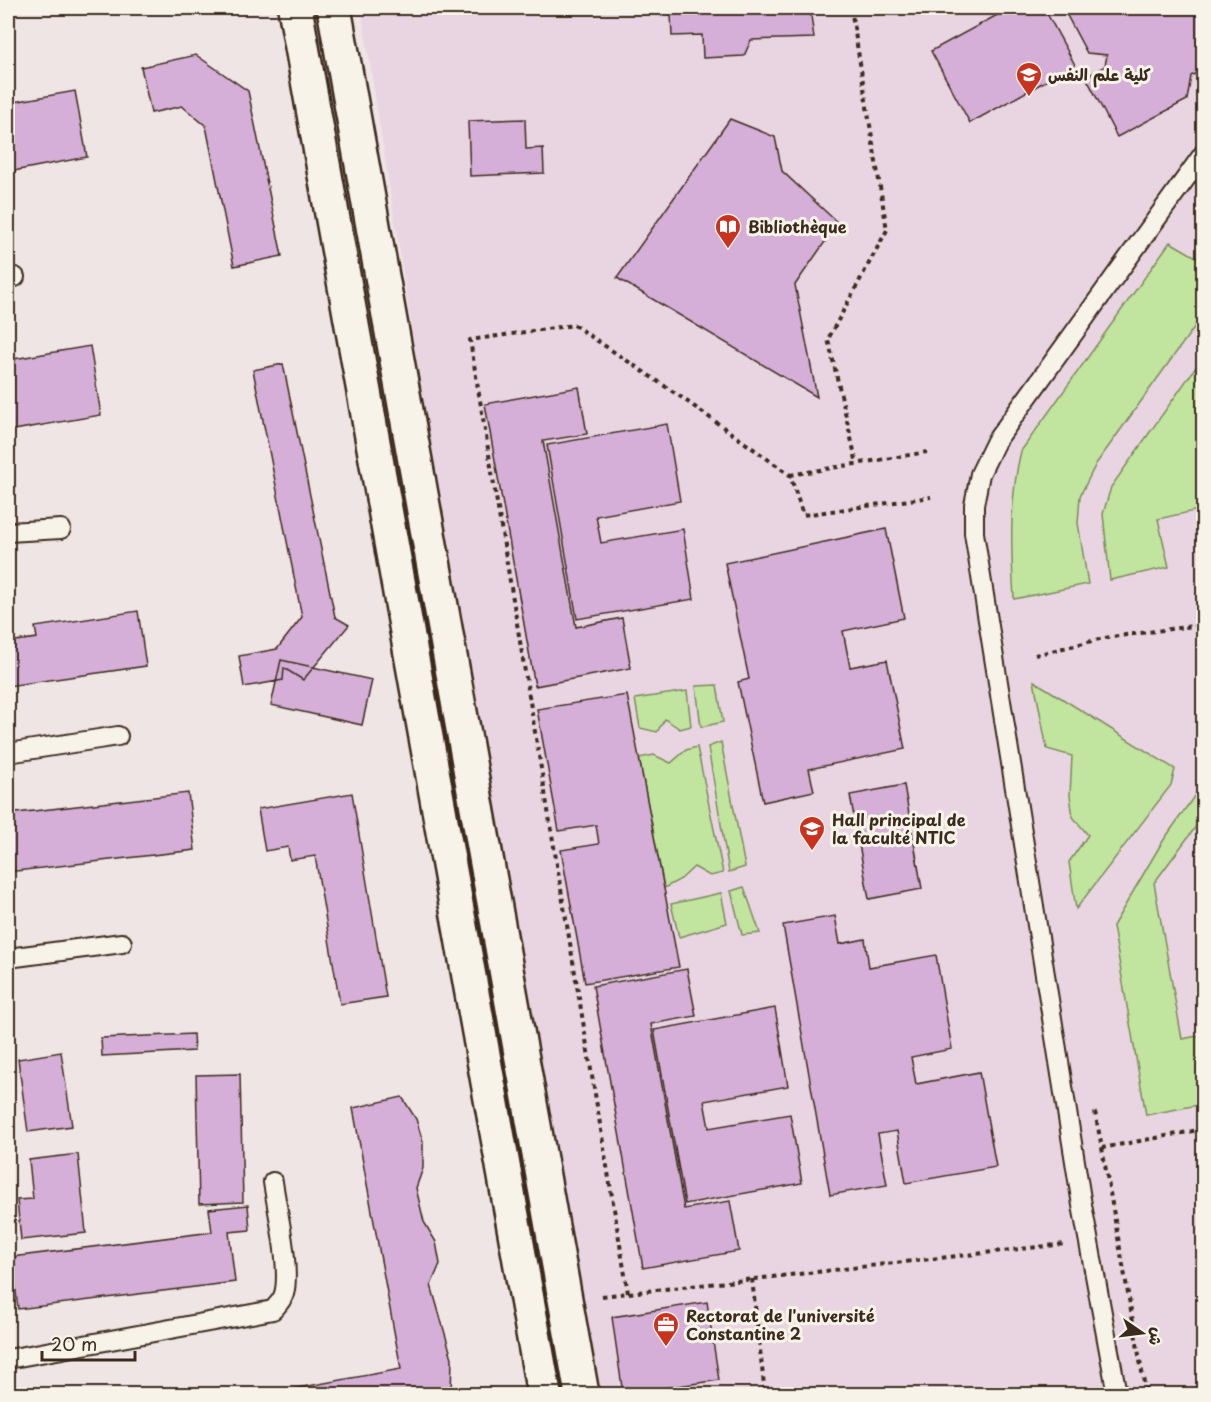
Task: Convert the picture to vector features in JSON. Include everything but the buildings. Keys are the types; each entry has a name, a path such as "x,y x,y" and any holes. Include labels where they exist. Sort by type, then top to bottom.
{"main road":[{"path":"295,8 544,1395"},
{"path":"334,8 582,1395"}],"lane":[{"path":"1117,1395 1089,1241 974,533 974,505 980,474 996,441 1203,153"},
{"path":"8,532 62,529"},
{"path":"8,753 118,736"},
{"path":"8,958 122,943"},
{"path":"8,1359 273,1310 284,1293 286,1272 273,1182"}],"path":[{"path":"851,8 887,230 828,339 857,464"},
{"path":"628,1293 470,340 574,325 678,394 790,475 803,515 931,497"},
{"path":"790,475 927,452"},
{"path":"1035,655 1104,638 1200,626"},
{"path":"1093,1103 1146,1395"},
{"path":"1102,1148 1203,1129"},
{"path":"602,1296 1089,1241"},
{"path":"752,1279 765,1395"},
{"path":"1197,1395 1203,1394"}],"shaded area":[{"path":"361,8 1203,8 1203,1394 582,1394"}],"green space":[{"path":"1170,242 1203,261 1203,315 1096,464 1080,496 1078,523 1088,584 1014,599 1013,506 1021,451"},
{"path":"1203,357 1203,509 1158,519 1169,567 1110,580 1103,514 1111,487"},
{"path":"1034,681 1175,769 1171,785 1076,909 1069,862 1088,835 1073,817 1070,795 1072,756 1047,749"},
{"path":"717,685 723,722 701,727 696,686"},
{"path":"687,691 691,726 680,729 665,719 657,732 640,728 635,699"},
{"path":"721,742 745,867 729,872 708,747"},
{"path":"697,747 723,873 710,876 694,867 681,879 664,888 639,758 654,755 671,763 686,750"},
{"path":"1197,792 1203,792 1203,817 1154,883 1182,1039 1203,1035 1203,1085 1197,1087 1198,1105 1146,1115 1113,926 1161,844"},
{"path":"744,887 760,933 742,935 731,891"},
{"path":"721,893 727,923 679,937 671,904"}],"place":[{"name":"كلية علم النفس","path":"1029,98"},
{"name":"Bibliothèque","path":"728,250"},
{"name":"Hall principal de la faculté NTIC","path":"812,852"},
{"name":"Rectorat de l'université Constantine 2","path":"666,1348"}]}
